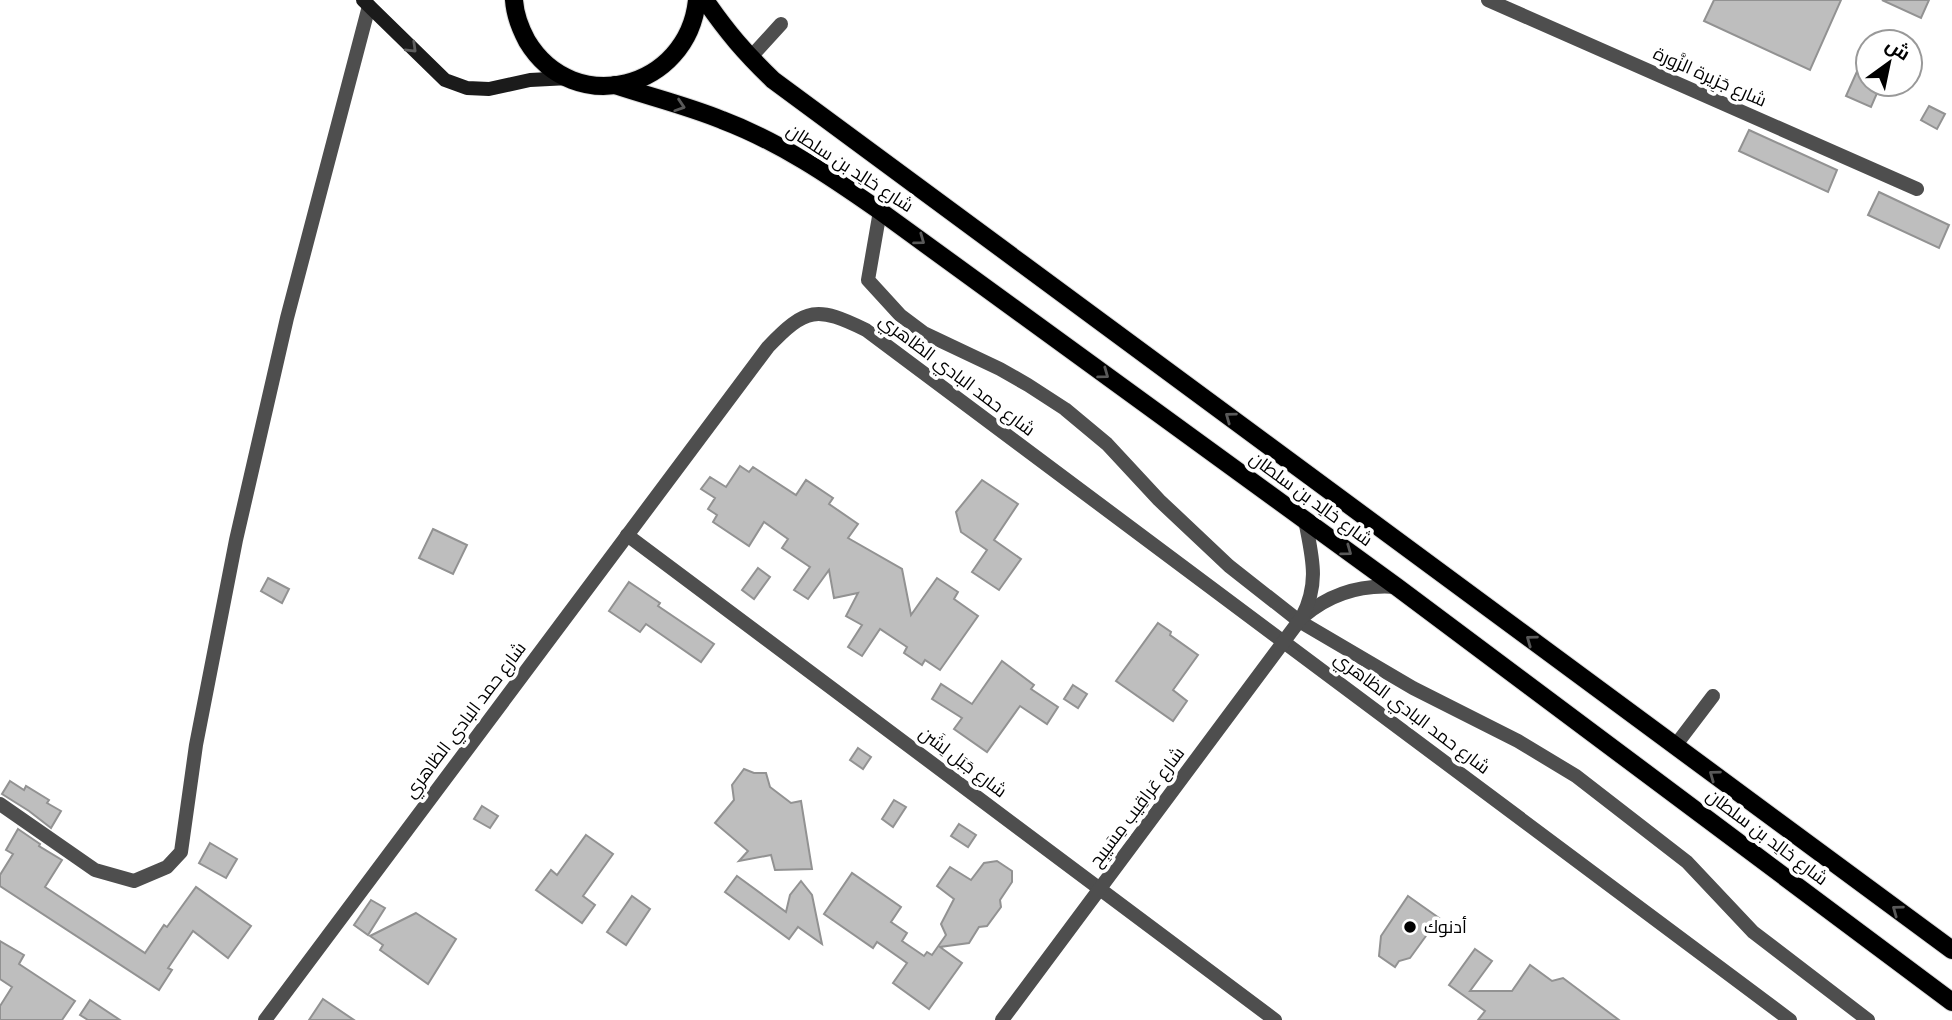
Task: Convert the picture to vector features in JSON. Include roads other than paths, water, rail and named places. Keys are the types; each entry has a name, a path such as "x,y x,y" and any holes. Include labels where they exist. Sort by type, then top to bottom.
{"main road":[{"path":"514,0 521,30 533,50 549,66 569,78 591,85 615,85 642,79 666,64 684,43 695,17 697,0"},
{"name":"شارع خالِد بن سلطان","path":"705,0 727,33 773,80 1952,950"},
{"path":"366,3 445,80 467,88 489,89 530,80 569,78"},
{"name":"شارع خالِد بن سلطان","path":"615,85 722,120 779,146 827,174 1397,587 1952,1002"}],"street":[{"name":"شارع جَزِيرة الزَّورة","path":"1488,0 1917,189"},
{"path":"0,804 95,870 134,881 167,867 181,852 196,745 236,540 287,318 366,3"},
{"path":"750,58 781,24"},
{"path":"880,211 868,280 901,315 924,333 1000,369 1065,409 1107,444 1159,500 1229,566 1301,619 1413,688 1518,741 1576,776 1687,862 1753,932 1868,1020"},
{"name":"شارع حمد البادي الظاهري","path":"265,1020 768,348 802,317 819,314 839,317 866,330 1790,1020"},
{"name":"شارع عَراقِيب مِسَيبِح","path":"1002,1020 1301,619 1309,604 1314,576 1305,520"},
{"name":"شارع جَبَل لِشَن","path":"627,535 1275,1020"},
{"name":"شارع عَراقِيب مِسَيبِح","path":"1301,619 1326,600 1353,589 1397,587"},
{"path":"1675,746 1713,696"}],"place":[{"name":"أدنوك","path":"1410,927"}]}
